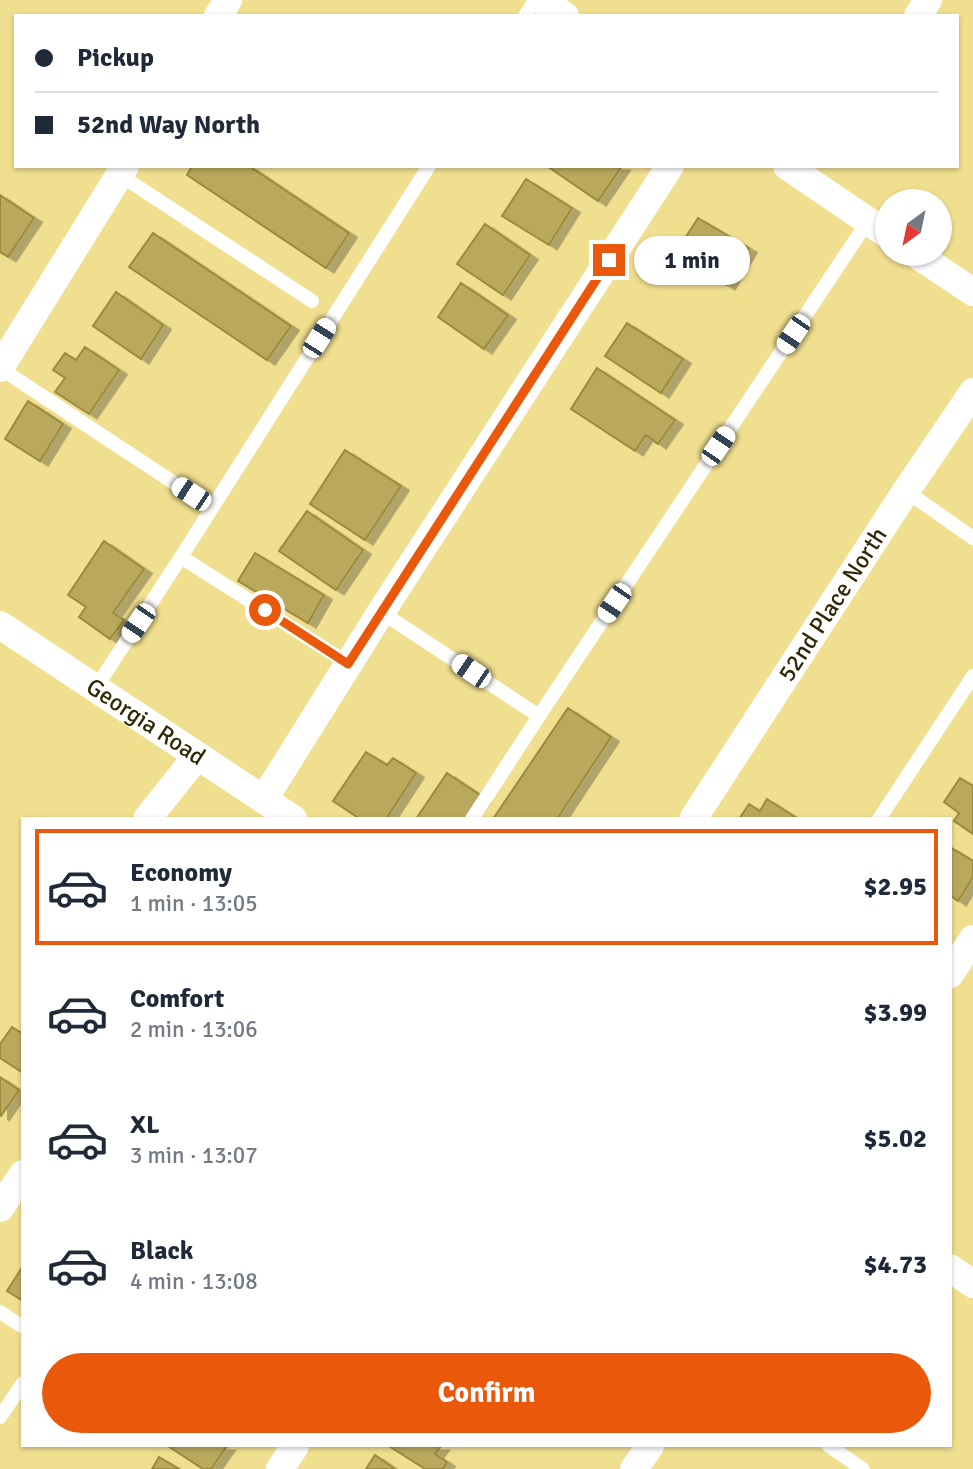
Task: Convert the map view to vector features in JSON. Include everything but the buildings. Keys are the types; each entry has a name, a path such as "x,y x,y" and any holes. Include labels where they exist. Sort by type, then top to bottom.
{"street":[{"path":"542,0 562,14"},
{"path":"264,799 381,612 669,168"},
{"path":"794,168 816,174 875,225"},
{"path":"0,368 122,170"},
{"path":"934,266 973,292"},
{"name":"52nd Place North","path":"694,817 973,392"},
{"name":"Georgia Road","path":"0,625 290,817"},
{"path":"149,817 197,756"},
{"path":"952,971 973,939"},
{"path":"0,1208 21,1177"},
{"path":"952,1269 973,1284"},
{"path":"280,1469 294,1447"},
{"path":"634,1469 649,1447"}],"lane":[{"path":"95,689 428,168"},
{"path":"122,170 312,301"},
{"path":"473,817 539,716 875,232"},
{"path":"0,368 212,508"},
{"path":"906,491 973,538"},
{"path":"181,557 348,664"},
{"path":"381,612 539,716"},
{"path":"880,817 973,676"},
{"path":"0,1312 21,1326"},
{"path":"0,1417 21,1386"},
{"path":"830,1447 863,1469"}],"route":[{"path":"265,610 348,664 609,260"}]}
